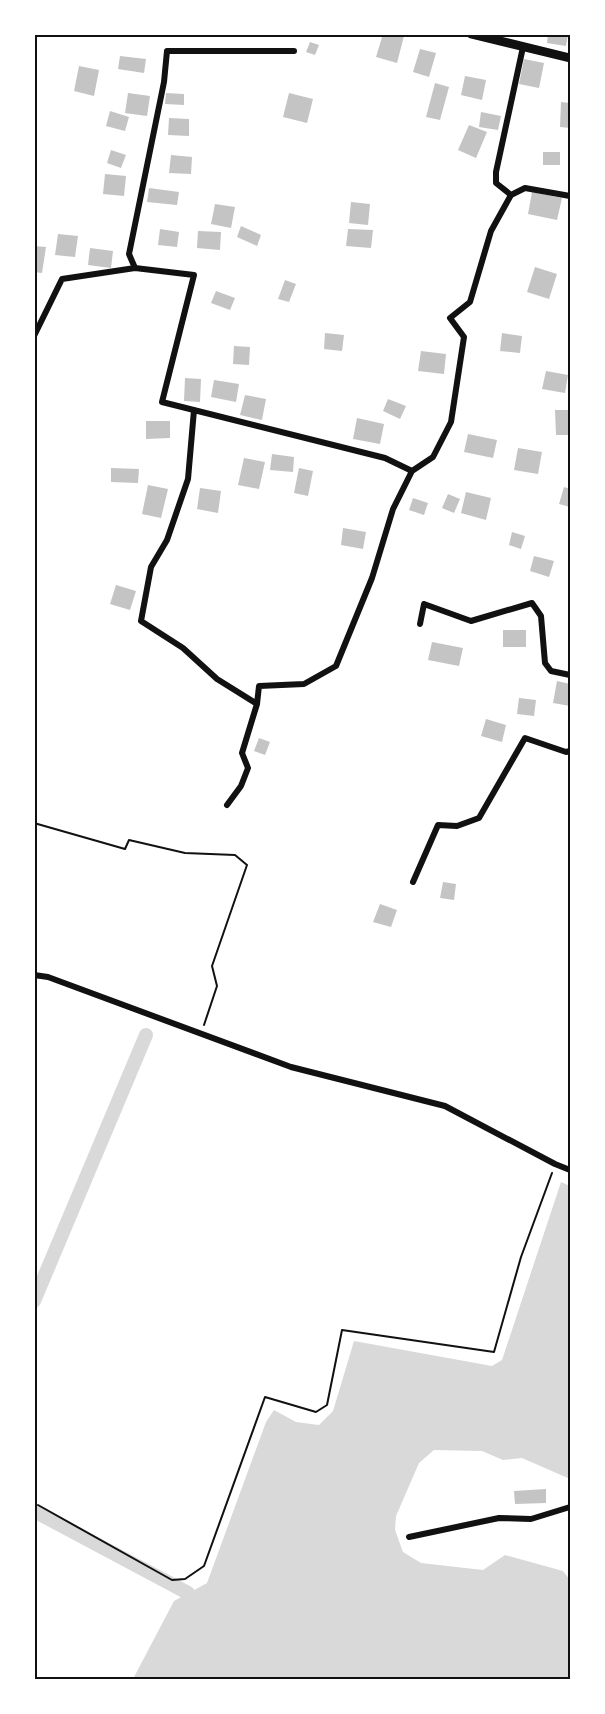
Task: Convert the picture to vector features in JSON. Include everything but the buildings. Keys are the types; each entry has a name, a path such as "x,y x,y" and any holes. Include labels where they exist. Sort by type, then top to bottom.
{"main road":[{"path":"471,34 570,58"}],"street":[{"path":"511,195 496,183 496,172 523,47"},
{"path":"135,268 129,254 164,82 167,51 294,51"},
{"path":"227,805 242,786 248,768 242,753 257,704 259,686 304,684 336,666 372,578 393,509 412,471 433,457 451,422 464,337 450,318 470,302 491,231 511,195 525,188 570,196"},
{"path":"34,336 62,279 135,268 194,275 162,402 385,458 412,471"},
{"path":"194,410 188,479 167,540 151,567 141,621 183,648 217,679 257,704"},
{"path":"420,624 424,604 471,621 531,603 541,616 545,663 551,671 570,675"},
{"path":"413,882 438,825 457,826 479,818 525,738 566,752 570,751"},
{"path":"34,975 48,977 291,1067 445,1106 570,1170"},
{"path":"409,1537 499,1518 531,1520 570,1507"}],"path":[{"path":"34,823 124,849 129,840 185,853 235,855 247,865 212,966 217,986 200,1035"},
{"path":"38,1505 172,1580 185,1579 204,1566 265,1397 316,1412 327,1405 342,1330 494,1352 521,1257 555,1164"}],"shaded area":[{"path":"561,1182 570,1186 570,1479 522,1458 503,1460 482,1451 434,1450 419,1463 396,1516 395,1530 403,1552 421,1563 483,1570 505,1555 563,1571 570,1580 570,1679 133,1679 174,1601 207,1583 266,1422 274,1410 296,1422 319,1425 333,1411 354,1341 492,1366 502,1360"}],"waterway":[{"path":"34,1301 146,1035"},
{"path":"34,1511 188,1593"}]}
